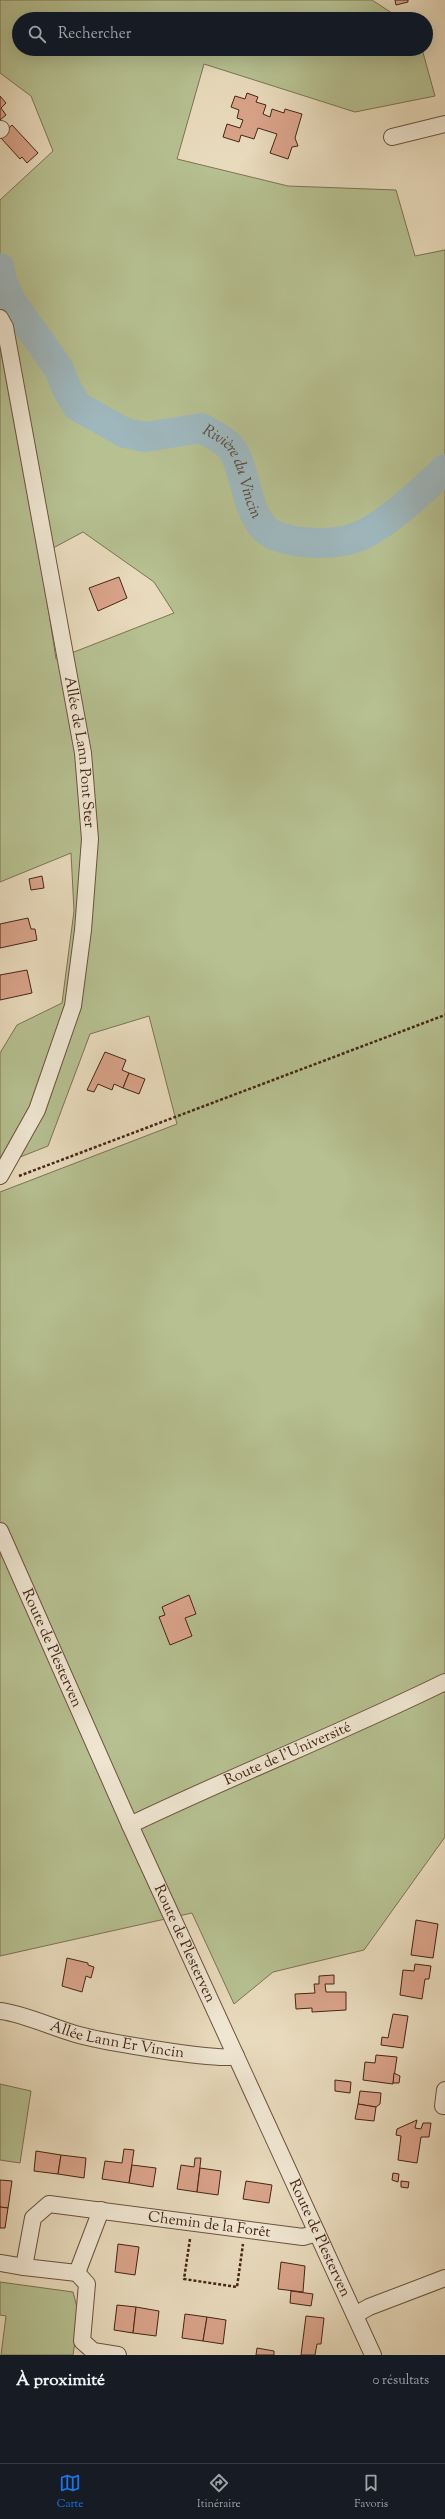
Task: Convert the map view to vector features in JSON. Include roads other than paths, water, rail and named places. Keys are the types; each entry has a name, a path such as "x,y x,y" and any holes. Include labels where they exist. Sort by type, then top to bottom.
{"street":[{"path":"392,137 445,124"},
{"name":"Allée de Lann Pont Ster","path":"0,318 5,327 82,753 90,839 84,930 73,1006 38,1110 1,1176"},
{"name":"Route de Plesterven","path":"0,1531 130,1825 373,2355"},
{"name":"Route de l'Université","path":"130,1825 206,1788 359,1724 445,1682"},
{"name":"Allée Lann Er Vincin","path":"0,2011 81,2036 205,2056 229,2058 236,2056"},
{"path":"445,2090 443,2106 445,2106"},
{"name":"Chemin de la Forêt","path":"24,2267 33,2218 50,2204 304,2237 317,2233"},
{"path":"77,2273 101,2210"},
{"path":"0,2264 77,2273 87,2284 82,2341 93,2351 118,2355"},
{"path":"355,2315 368,2307 445,2278"}],"waterway":[{"name":"Rivière du Vincin","path":"0,268 2,282 11,301 59,369 66,387 77,406 125,433 145,437 202,428 221,439 230,447 235,455 252,509 257,519 264,528 272,534 287,540 310,543 337,542 357,537 367,533 390,517 427,487 445,469"}]}
